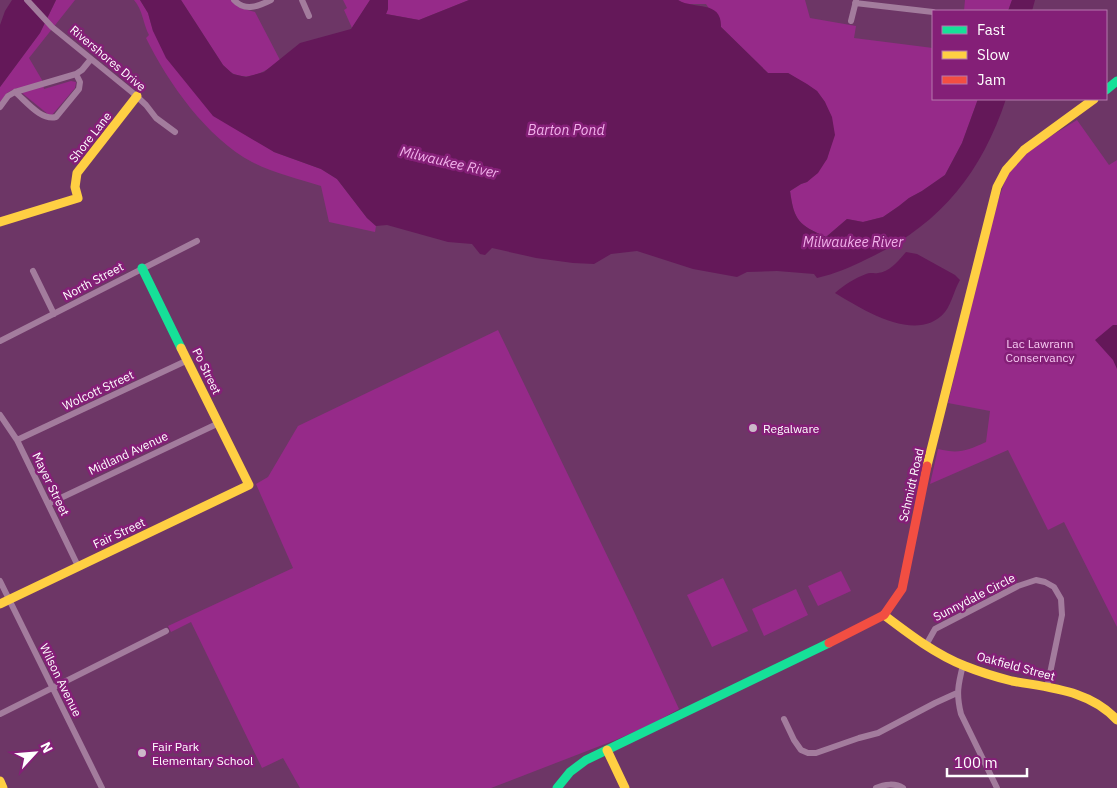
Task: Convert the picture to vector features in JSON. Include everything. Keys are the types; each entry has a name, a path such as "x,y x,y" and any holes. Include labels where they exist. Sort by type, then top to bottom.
{"street":[{"name":"Rivershores Drive","path":"27,0 52,26 137,96 156,118 176,132"},
{"path":"234,0 237,4 254,8 271,0"},
{"path":"302,0 309,16"},
{"path":"851,21 856,1 932,12"},
{"path":"0,107 8,96 15,92 76,74 91,59"},
{"path":"15,92 44,116 56,117 79,89 80,82 76,74"},
{"path":"1107,89 1117,81"},
{"name":"Shore Lane","path":"0,222 78,198 75,187 77,173 137,96"},
{"name":"Schmidt Road","path":"557,788 576,765 858,629 884,614 902,589 924,478 997,187 1006,170 1024,150 1093,100"},
{"name":"North Street","path":"0,341 197,242"},
{"name":"Po Street","path":"142,268 249,485"},
{"path":"33,271 54,314"},
{"name":"Wolcott Street","path":"17,440 188,360"},
{"name":"Mayer Street","path":"0,415 17,440 78,566"},
{"name":"Midland Avenue","path":"48,504 218,423"},
{"name":"Fair Street","path":"0,604 249,485"},
{"name":"Sunnydale Circle","path":"926,645 935,629 1018,586 1036,580 1045,582 1054,587 1061,599 1062,615 1047,688"},
{"name":"Wilson Avenue","path":"0,581 102,788"},
{"name":"Oakfield Street","path":"884,614 926,645 963,665 1007,679 1077,694 1097,702 1117,720"},
{"path":"0,714 166,632"},
{"path":"963,665 957,693 961,714 997,788"},
{"path":"784,719 801,750 808,753 816,753 878,733 957,693"},
{"path":"607,750 625,788"},
{"path":"0,781 3,788"},
{"path":"876,788 882,785 899,785 904,788"}],"green space":[{"path":"56,0 75,0 29,58 42,80 44,89 71,81 76,82 75,88 52,115 49,115 16,88 7,93 0,102 0,87 40,33"},
{"path":"134,0 140,0 148,13 153,31 274,152 321,169 337,179 367,218 376,226 375,232 329,222 321,186 277,173 252,162 235,152 204,124 177,91 155,55 146,38 149,35"},
{"path":"181,0 233,0 244,9 255,12 280,60 270,68 251,76 238,75 231,72 223,65"},
{"path":"343,0 370,0 352,28 344,10 347,8"},
{"path":"388,0 469,0 419,20 386,14"},
{"path":"678,0 805,0 810,18 856,26 854,38 932,48 932,100 978,100 962,143 945,175 883,217 863,222 847,219 826,237 810,229 799,221 796,216 790,191 807,182 827,159 830,148 825,102 817,91 788,73 768,73 721,27 706,4 685,4"},
{"path":"965,0 1012,0 1008,10 964,10"},
{"name":"Lac Lawrann Conservancy","path":"1077,120 1109,165 1117,160 1117,627 1064,522 1048,530 1008,450 930,484 938,449 962,451 986,442 990,411 948,403 992,218 1007,175 1025,152"},
{"path":"498,330 679,709 650,725 618,739 491,788 300,788 283,758 262,768 191,622 171,632 168,626 293,568 256,484 268,477 298,426"},
{"path":"841,571 851,591 818,606 808,586"},
{"path":"723,578 748,631 712,647 687,595"},
{"path":"796,589 808,615 764,636 752,609"}],"water":[{"path":"12,0 56,0 40,33 0,87 0,25 5,11"},
{"name":"Barton Pond","path":"140,0 181,0 223,65 233,74 246,77 264,72 300,43 351,29 370,0 388,0 386,14 419,20 469,0 678,0 706,7 717,13 720,18 721,27 768,73 788,73 817,91 825,102 832,117 835,135 827,159 818,173 807,182 790,191 799,221 826,237 847,219 863,222 883,217 945,175 962,143 978,100 1006,100 984,151 970,174 936,213 916,230 893,245 855,265 817,278 814,274 777,271 747,272 737,277 693,269 637,251 611,254 594,264 536,258 492,248 485,255 480,254 472,244 448,242 387,225 376,226 367,218 337,179 321,169 274,152 213,116 166,58 153,31 148,13"},
{"path":"1012,0 1035,0 1032,10 1008,10"},
{"path":"906,252 917,254 955,275 960,280 945,312 933,321 920,325 905,325 890,321 874,315 835,293 850,282 868,273 886,271 894,266"},
{"path":"1113,325 1117,325 1117,369 1113,360 1095,340"}],"traffic: fast":[{"path":"1107,89 1117,81"},
{"path":"142,268 181,348"},
{"path":"557,788 570,772 586,760 829,643"}],"traffic: slow":[{"path":"0,222 78,198 75,187 77,173 137,96"},
{"path":"927,466 997,187 1006,170 1024,150 1093,100"},
{"path":"0,604 249,485 181,348"},
{"path":"884,615 923,643 954,661 1000,678 1082,696 1095,702 1117,720"},
{"path":"607,750 625,788"},
{"path":"0,781 3,788"}],"traffic: jam":[{"path":"829,643 884,615 902,589 927,466"}],"place":[{"name":"Regalware","path":"753,428"},
{"name":"Fair Park Elementary School","path":"142,753"}],"water label":[{"name":"Milwaukee River","path":"449,162"},
{"name":"Milwaukee River","path":"853,242"}]}
